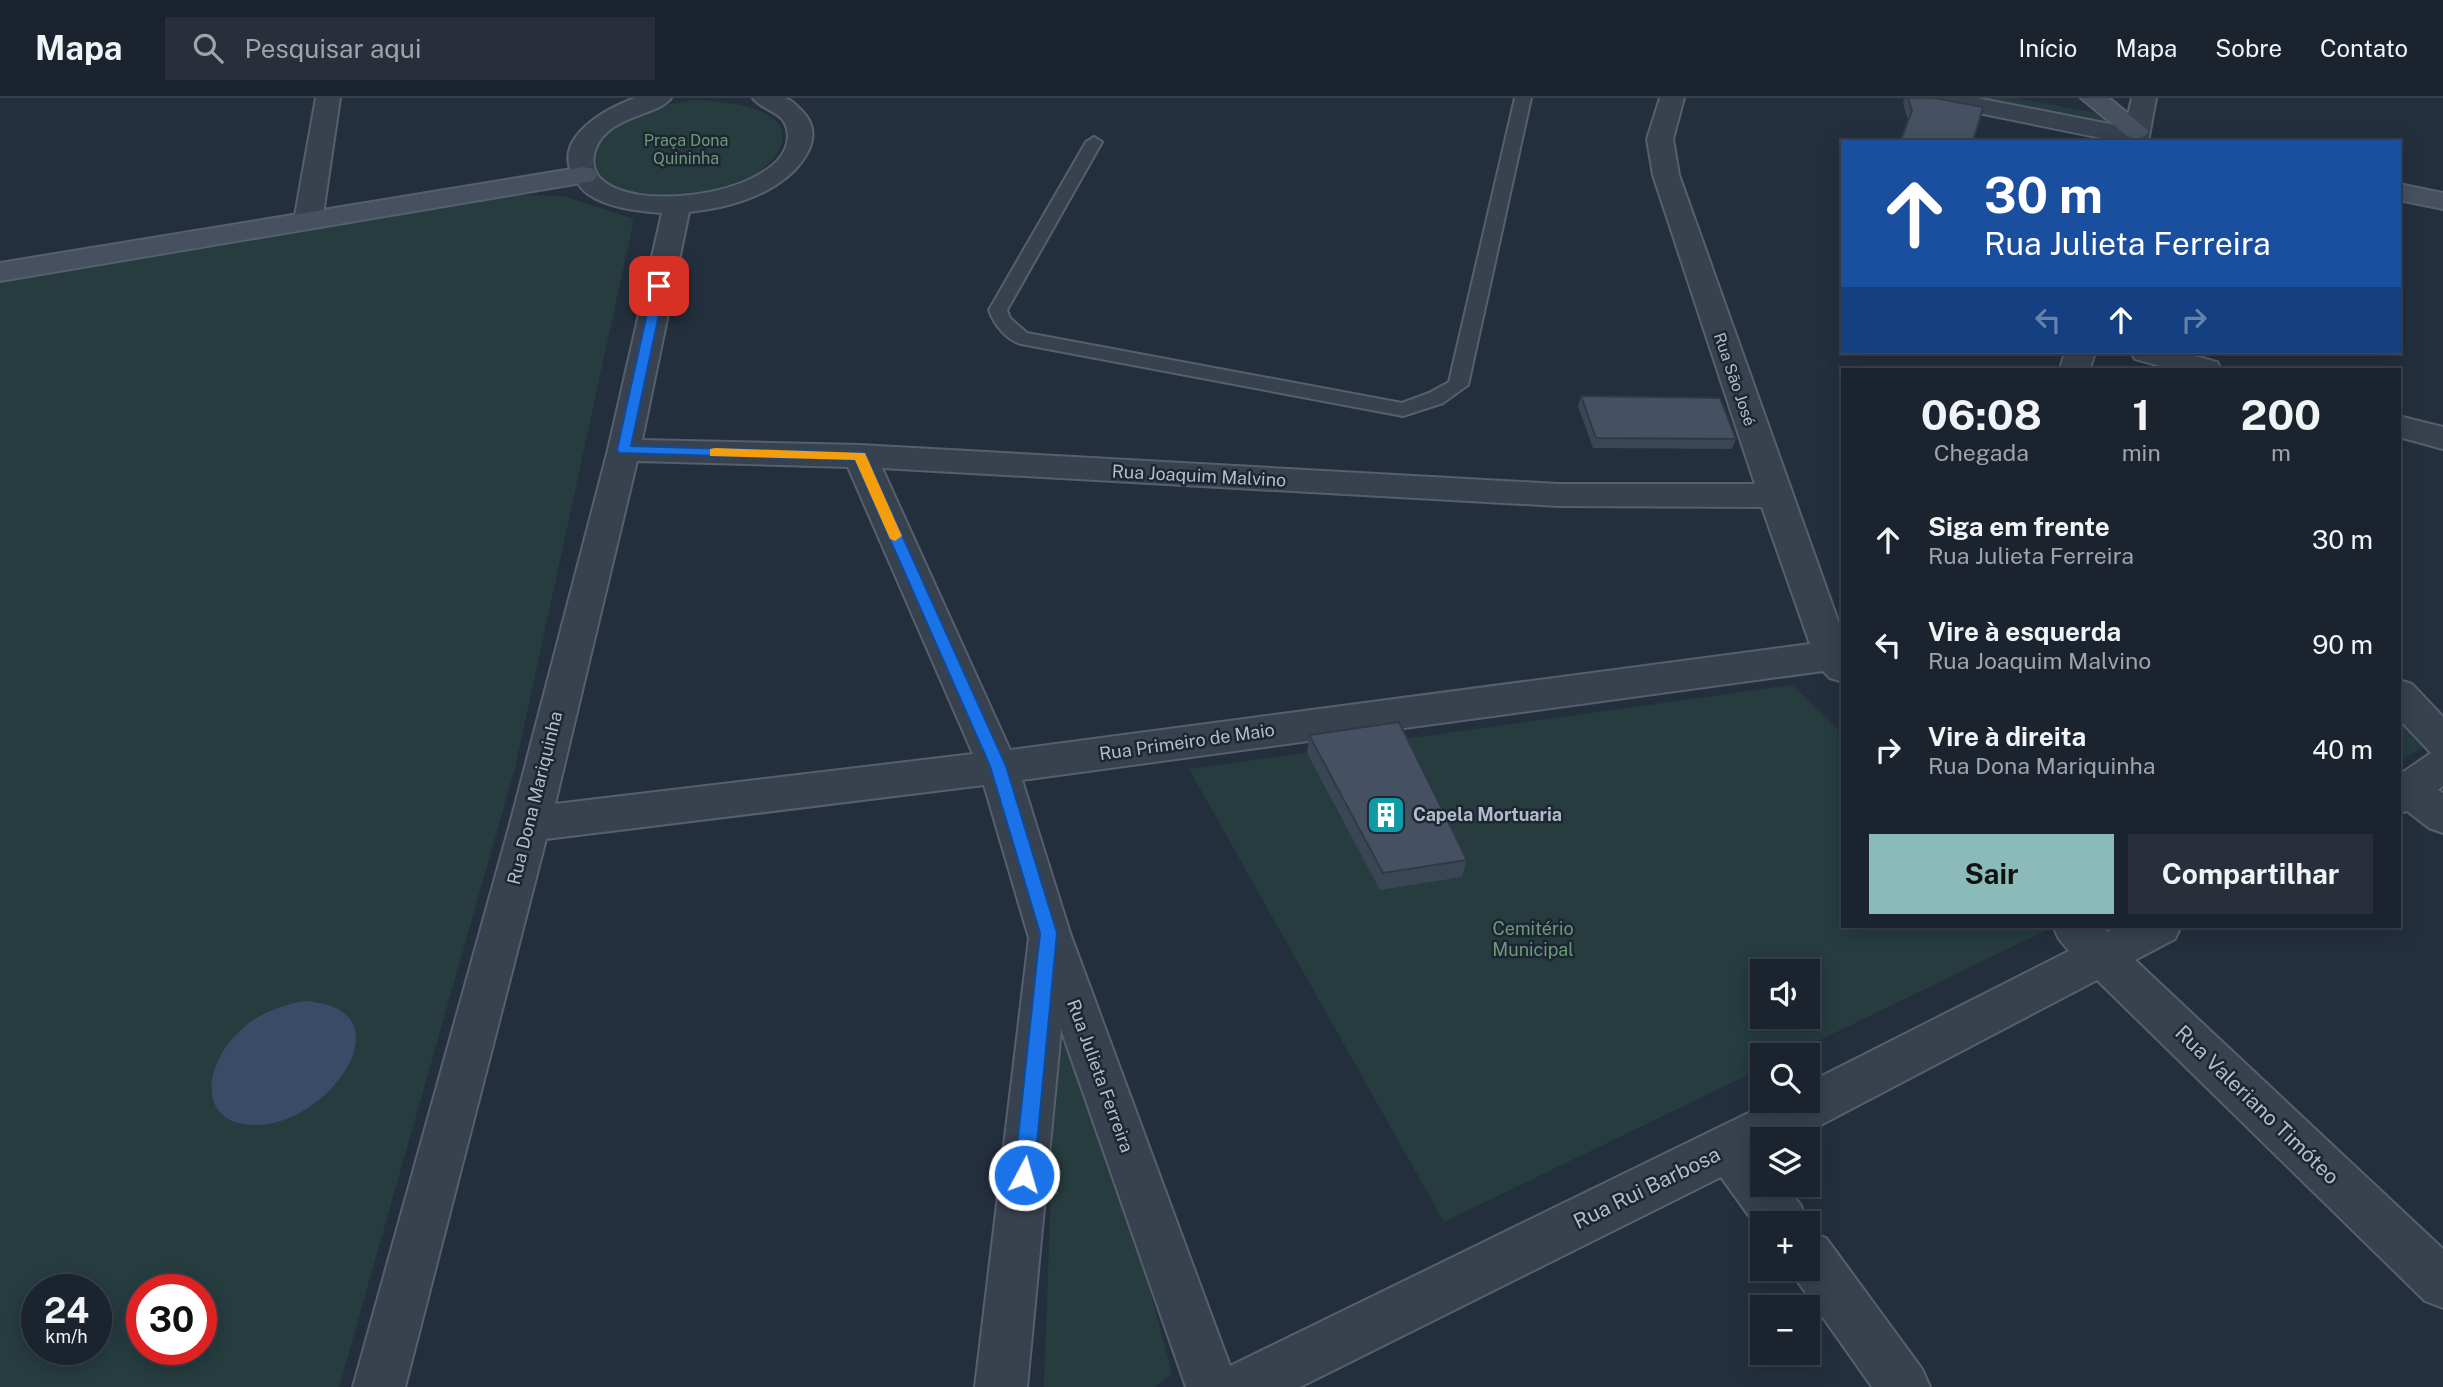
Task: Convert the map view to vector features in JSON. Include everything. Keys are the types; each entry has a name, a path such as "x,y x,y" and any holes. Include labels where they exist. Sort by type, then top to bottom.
{"street":[{"path":"309,209 328,98"},
{"path":"659,98 608,120 590,136 582,164 596,188 617,198 645,204 677,205 715,200 751,188 778,172 796,154 802,135 797,117 780,103 765,98"},
{"name":"Rua São José","path":"1672,98 1660,139 1666,175 1775,496 1839,659"},
{"path":"1940,98 2142,138"},
{"path":"2093,98 2142,138"},
{"path":"2142,138 2144,98"},
{"path":"0,272 309,209 582,164"},
{"path":"2401,192 2443,201"},
{"name":"Rua Dona Mariquinha","path":"379,1387 530,824 624,450 677,205"},
{"path":"0,248 309,209"},
{"path":"2153,354 2202,368"},
{"path":"2401,427 2443,438"},
{"name":"Rua Joaquim Malvino","path":"624,450 860,456 1558,495 1775,496"},
{"name":"Rua Julieta Ferreira","path":"860,456 998,766 1049,933 1212,1387"},
{"name":"Rua Primeiro de Maio","path":"530,824 1839,659"},
{"path":"2401,697 2442,749 2405,794 2443,816"},
{"name":"Rua Rui Barbosa","path":"1244,1387 1728,1148 2088,941 2150,928"},
{"path":"1001,1387 1049,933"},
{"name":"Rua Valeriano Timóteo","path":"2088,941 2443,1283"},
{"path":"1728,1148 1775,1211"},
{"path":"1820,1272 1904,1387"}],"lane":[{"path":"1094,142 998,310 1002,320 1021,338 1403,410 1458,385 1522,98"}],"green space":[{"path":"1902,98 2016,98 2106,115 2125,139"},
{"name":"Praça Dona Quininha","path":"696,100 724,102 758,110 772,117 781,127 782,140 775,156 765,168 722,190 673,197 627,193 612,187 597,176 593,167 593,154 599,140 609,129 651,109"},
{"path":"501,194 563,196 634,219 515,768 339,1387 0,1387 0,278"},
{"name":"Cemitério Municipal","path":"1792,685 1841,732 1841,928 2047,930 1814,1043 1750,1043 1750,1074 1444,1222 1189,769"},
{"path":"2401,723 2426,746 2401,760"},
{"path":"1056,1044 1086,1047 1172,1374 1154,1387 1044,1387"}],"water":[{"path":"304,1001 336,1008 352,1023 356,1042 349,1064 333,1086 311,1106 286,1119 259,1125 239,1123 224,1116 215,1105 212,1092 213,1077 226,1047 245,1026 260,1016"}],"building":[{"path":"1908,98 1934,98 1983,107 1974,140 1901,140 1912,111"},
{"path":"1581,396 1720,398 1736,439 1596,438"},
{"name":"Capela Mortuaria","path":"1399,722 1467,860 1383,873 1309,735"}],"slow traffic":[{"path":"715,452 860,456 895,536"}],"place":[{"name":"Capela Mortuaria","path":"1386,815"}],"route":[{"path":"659,286 624,450 860,456 998,766 1049,933 1024,1175"}]}
